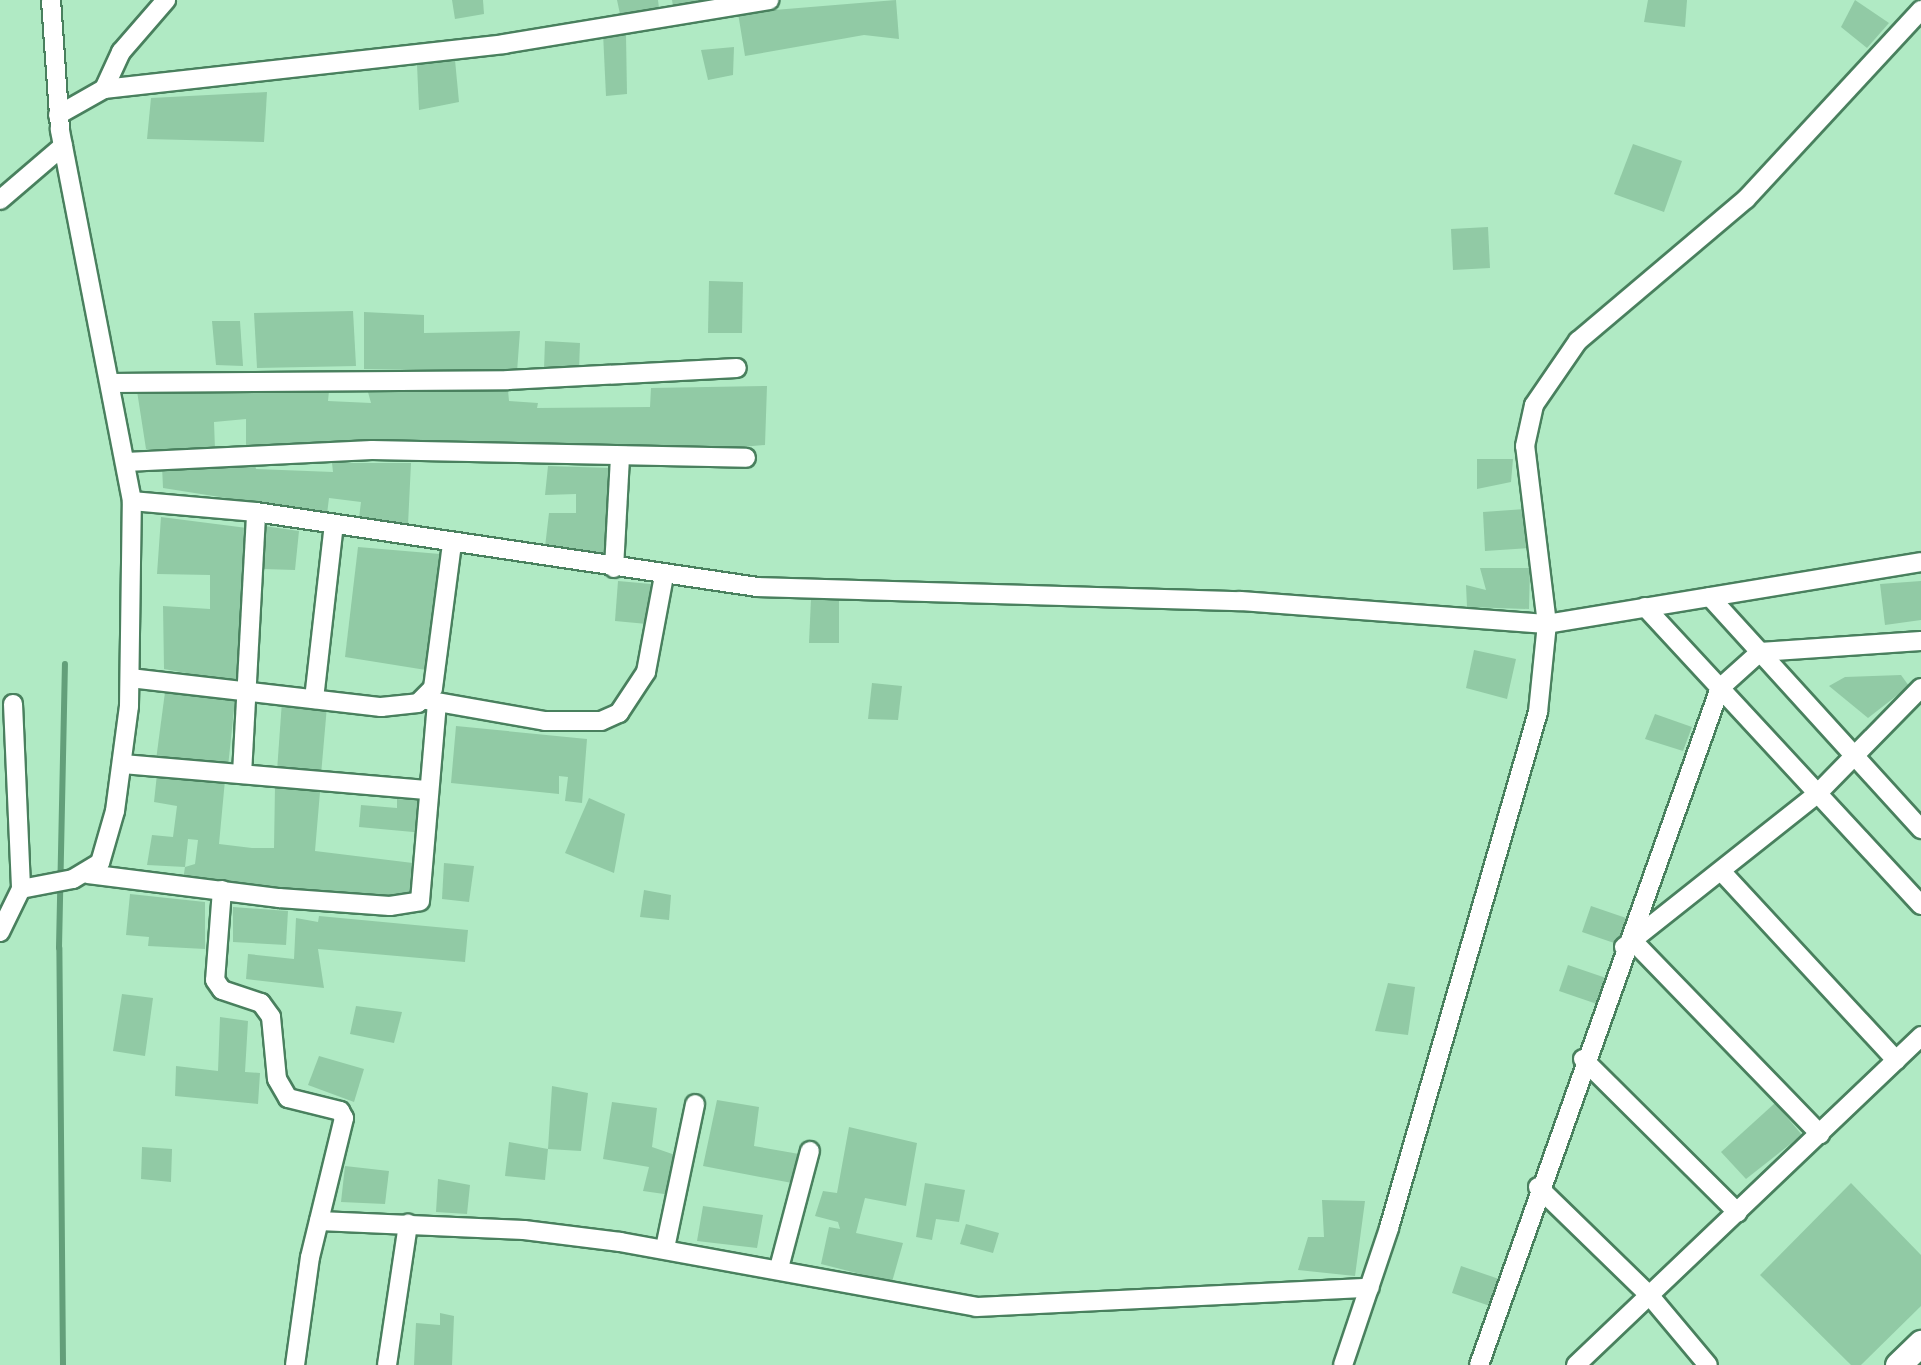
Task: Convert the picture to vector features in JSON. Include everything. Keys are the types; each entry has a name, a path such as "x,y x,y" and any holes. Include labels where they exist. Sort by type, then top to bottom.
{"main road":[{"path":"1898,1365 1921,1343"}],"street":[{"path":"51,0 63,146 132,501 130,678 123,764 104,848 88,874"},
{"path":"104,89 121,52 166,0"},
{"path":"58,115 104,89 518,42 769,0"},
{"path":"1343,1365 1370,1288 1538,712 1547,624 1525,446 1545,385 1598,320 1746,199 1921,10"},
{"path":"0,200 63,146"},
{"path":"110,383 492,380 738,368"},
{"path":"126,462 372,450 746,458"},
{"path":"614,568 620,456"},
{"path":"132,501 256,512 757,587 1240,601 1547,624 1921,562"},
{"path":"242,774 252,692 256,512"},
{"path":"314,699 334,524"},
{"path":"21,889 88,874 390,906 420,902 431,702 452,544"},
{"path":"130,678 381,707 431,702 546,721 601,720 619,713 646,672 664,576"},
{"path":"1710,597 1921,829"},
{"path":"1645,607 1921,904"},
{"path":"1479,1365 1583,1059 1720,688 1760,652 1921,641"},
{"path":"1628,944 1818,793 1921,688"},
{"path":"0,932 21,889 13,704"},
{"path":"123,764 429,790"},
{"path":"1720,870 1896,1060"},
{"path":"222,890 215,980 222,990 260,1003 271,1017 277,1079 288,1098 344,1118 319,1221 294,1365"},
{"path":"1628,944 1820,1134"},
{"path":"1576,1365 1921,1036"},
{"path":"1583,1059 1738,1213"},
{"path":"665,1248 695,1104"},
{"path":"779,1268 810,1150"},
{"path":"1538,1187 1650,1296 1708,1365"},
{"path":"319,1221 524,1230 665,1248 976,1307 1370,1288"},
{"path":"387,1365 408,1224"}],"building":[{"path":"452,0 483,0 484,14 455,19"},
{"path":"617,0 658,0 659,8 620,14"},
{"path":"672,0 697,0 697,2 673,6"},
{"path":"896,0 899,39 864,35 745,56 738,13"},
{"path":"1648,0 1687,0 1685,27 1644,22"},
{"path":"1855,0 1889,23 1867,48 1841,27"},
{"path":"603,33 626,35 627,94 606,96"},
{"path":"734,47 733,75 708,80 701,50"},
{"path":"455,60 459,102 419,110 417,64"},
{"path":"267,92 264,142 147,139 151,98"},
{"path":"1633,144 1682,161 1664,212 1614,194"},
{"path":"1488,227 1490,268 1453,270 1451,229"},
{"path":"709,281 743,282 742,333 708,333"},
{"path":"353,311 356,366 257,368 254,313"},
{"path":"364,312 424,315 424,333 520,331 517,372 364,369"},
{"path":"212,321 240,321 243,366 216,365"},
{"path":"545,341 580,343 579,370 544,369"},
{"path":"767,386 765,445 729,448 246,447 246,419 214,422 215,449 146,449 137,391 329,391 328,401 371,403 368,392 508,390 509,401 538,403 537,408 650,407 651,388"},
{"path":"1477,459 1513,459 1511,482 1477,489"},
{"path":"332,463 411,463 408,525 359,518 361,502 329,498 327,514 163,488 162,466 255,464 256,469 333,472"},
{"path":"548,466 611,468 607,558 545,547 549,513 576,513 576,494 545,495"},
{"path":"1525,509 1528,548 1485,551 1483,512"},
{"path":"161,517 247,528 236,682 164,669 163,606 210,609 210,575 157,574"},
{"path":"264,526 299,531 295,570 263,569"},
{"path":"358,547 440,554 426,670 345,657"},
{"path":"1480,568 1530,568 1529,609 1467,607 1466,585 1486,590"},
{"path":"618,581 651,584 647,624 615,621"},
{"path":"1921,581 1921,620 1885,625 1880,584"},
{"path":"811,599 839,599 839,643 809,643"},
{"path":"1474,650 1516,659 1507,699 1466,688"},
{"path":"1901,675 1909,686 1868,718 1829,686 1845,677"},
{"path":"872,683 902,686 898,720 868,719"},
{"path":"165,692 235,700 228,767 156,760"},
{"path":"282,701 327,706 321,775 277,771"},
{"path":"1655,714 1692,727 1683,751 1645,739"},
{"path":"456,726 587,739 582,803 565,801 568,777 559,776 559,794 451,783"},
{"path":"157,774 225,780 219,844 274,848 275,786 320,792 315,851 421,864 417,898 183,880 185,867 147,865 152,835 173,837 177,806 154,802","holes":["188,839 198,840 195,864 185,867"]},
{"path":"589,798 625,814 614,873 565,853"},
{"path":"397,799 425,801 424,833 359,827 361,805 397,808"},
{"path":"444,863 474,866 469,902 442,899"},
{"path":"644,890 671,895 669,920 640,917"},
{"path":"130,894 205,902 205,949 148,946 149,937 126,935"},
{"path":"1591,906 1629,919 1620,945 1582,932"},
{"path":"233,907 288,911 286,945 233,942"},
{"path":"319,916 468,930 465,962 318,949 324,988 246,979 248,954 294,959 296,918 318,922"},
{"path":"1568,965 1606,978 1597,1004 1559,991"},
{"path":"1388,983 1415,987 1408,1035 1375,1031"},
{"path":"122,994 153,998 145,1056 113,1051"},
{"path":"356,1006 402,1012 394,1043 350,1034"},
{"path":"220,1017 248,1021 245,1072 260,1073 258,1104 175,1096 176,1066 218,1071"},
{"path":"319,1056 364,1069 354,1102 308,1085"},
{"path":"552,1086 588,1093 581,1151 548,1149"},
{"path":"717,1100 759,1107 754,1146 799,1154 792,1183 703,1166"},
{"path":"612,1102 657,1108 652,1147 678,1156 671,1195 643,1191 649,1167 603,1159"},
{"path":"1775,1103 1802,1135 1746,1179 1721,1152"},
{"path":"849,1127 917,1143 906,1206 865,1198 856,1233 903,1243 892,1282 821,1264 829,1227 840,1229 838,1222 815,1216 823,1191 837,1193"},
{"path":"509,1142 548,1149 545,1180 505,1176"},
{"path":"142,1147 172,1149 171,1182 141,1179"},
{"path":"345,1166 389,1171 385,1204 341,1202"},
{"path":"438,1179 470,1185 467,1214 436,1212"},
{"path":"925,1183 965,1190 959,1222 936,1219 932,1240 916,1237"},
{"path":"1851,1183 1921,1255 1921,1306 1861,1365 1851,1365 1760,1275"},
{"path":"1322,1200 1365,1201 1355,1276 1298,1270 1308,1237 1324,1237"},
{"path":"703,1206 763,1215 757,1248 697,1241"},
{"path":"966,1224 999,1233 993,1253 960,1244"},
{"path":"1461,1266 1499,1279 1490,1306 1452,1293"},
{"path":"440,1313 454,1316 452,1365 414,1365 416,1323 440,1325"}],"waterway":[{"path":"63,1365 59,948 65,664"}]}
